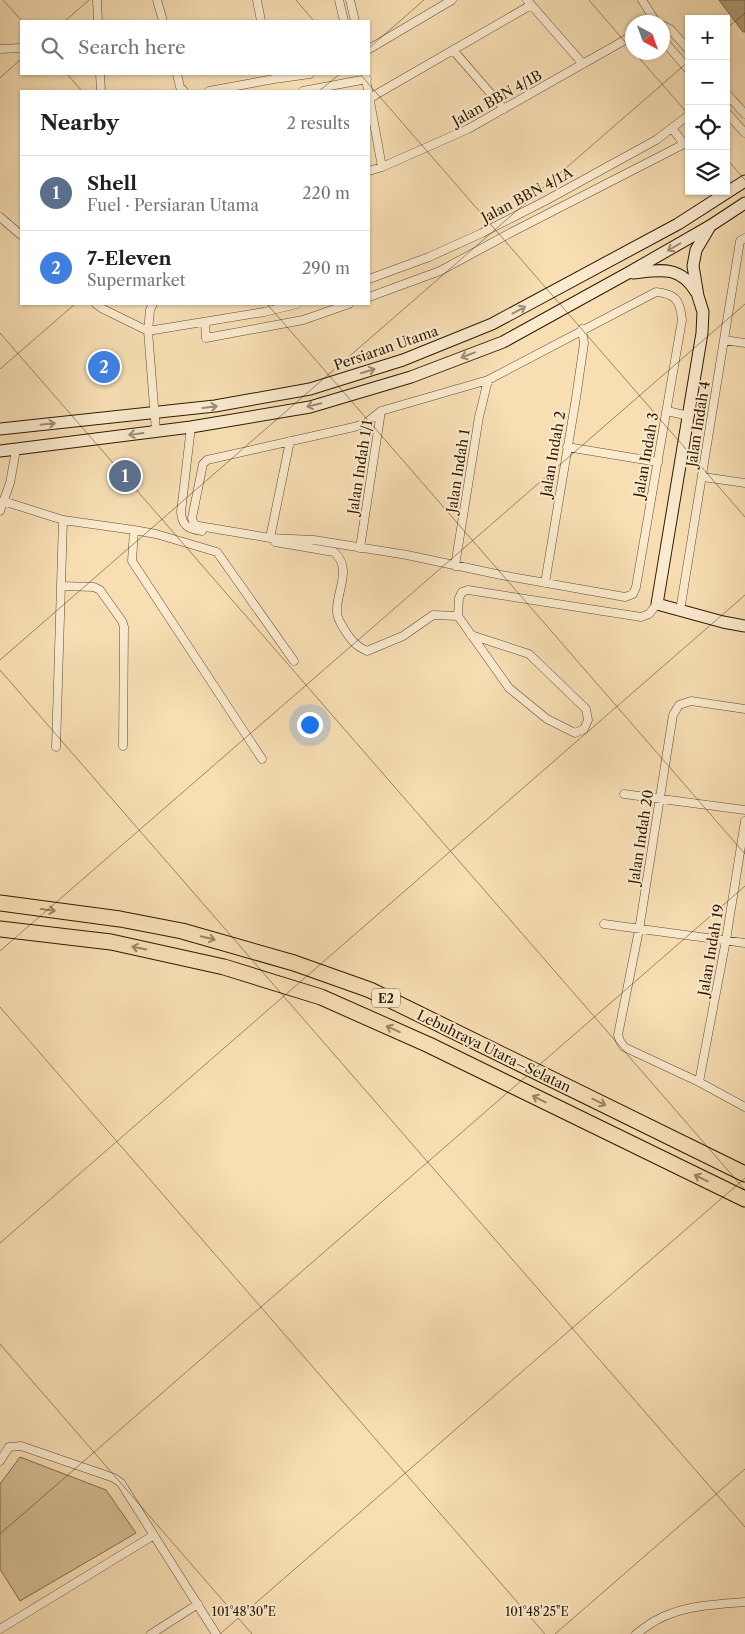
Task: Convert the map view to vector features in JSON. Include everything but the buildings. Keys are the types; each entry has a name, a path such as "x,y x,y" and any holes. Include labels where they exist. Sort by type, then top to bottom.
{"highway":[{"name":"Lebuhraya Utara–Selatan","path":"0,904 120,918 199,936 294,962 378,994 745,1174"},
{"name":"Lebuhraya Utara–Selatan","path":"0,930 111,942 224,967 321,997 429,1045 745,1199"}],"main road":[{"name":"Persiaran Utama","path":"0,429 215,406 310,389 403,360 492,324 678,224 745,181"},
{"path":"0,451 156,432 310,407 411,377 503,342 710,226 745,203"},
{"path":"710,226 696,250 693,266 703,312 702,334 657,604 745,626"},
{"path":"628,273 654,270 669,271 683,276 691,284 698,296"}],"street":[{"path":"98,0 98,20"},
{"path":"157,0 163,20"},
{"path":"257,0 261,20"},
{"path":"339,0 344,20"},
{"path":"350,0 354,20"},
{"path":"370,48 452,0"},
{"path":"642,0 652,15"},
{"path":"382,167 370,98 453,50 529,2 583,64"},
{"path":"670,29 685,46"},
{"name":"Jalan BBN 4/1B","path":"370,171 468,129 625,40"},
{"path":"0,49 20,48"},
{"path":"670,48 685,65"},
{"path":"453,50 504,109"},
{"path":"100,75 101,90"},
{"path":"177,75 180,88 183,90"},
{"path":"213,90 274,76 292,75"},
{"path":"308,90 366,77 368,90"},
{"path":"730,97 745,114"},
{"path":"730,116 745,133"},
{"name":"Jalan BBN 4/1A","path":"370,279 429,257 545,201 656,140 685,118"},
{"path":"370,297 440,271 684,144 672,128"},
{"path":"0,217 20,234"},
{"name":"Jalan Indah 4","path":"680,611 724,340 743,240"},
{"name":"Jalan Indah 1/1","path":"360,548 381,411 488,380 656,292 668,293 677,300 681,308 682,320"},
{"path":"98,305 148,331 264,312 293,305"},
{"path":"152,305 150,310 148,331 156,432"},
{"path":"205,322 206,338 303,320 344,305"},
{"name":"Jalan Indah 3","path":"544,583 625,597 633,594 636,587 682,320"},
{"name":"Jalan Indah 2","path":"544,583 584,343 582,330"},
{"path":"724,340 745,343"},
{"name":"Jalan Indah 1","path":"455,566 479,417 488,380"},
{"path":"381,411 366,423 354,427 207,460 203,464 192,518 194,524 270,538 314,540 407,555 544,583"},
{"path":"667,411 689,416"},
{"path":"191,427 181,512 182,521 186,526 193,530 334,552 340,557 343,566 336,613 346,632 357,646 367,651 403,636 433,615 458,616"},
{"path":"270,538 290,442"},
{"path":"567,447 658,462"},
{"path":"0,510 3,492 16,450"},
{"path":"703,477 745,482"},
{"path":"3,501 63,520 156,534 217,552 294,660"},
{"path":"56,747 63,520"},
{"path":"134,530 132,561 262,758"},
{"path":"61,586 100,590 122,621 124,627 123,746"},
{"path":"471,635 529,654 586,709 588,720 584,729 576,733 547,719 509,688 471,635 458,616 459,598 462,592 468,590 641,617 648,614 657,604"},
{"name":"Jalan Indah 20","path":"699,1082 624,1047 618,1035 639,930 674,714 679,704 691,701 745,709"},
{"path":"624,794 745,810"},
{"name":"Jalan Indah 19","path":"699,1082 726,940 745,821"},
{"path":"604,924 745,944"},
{"path":"699,1082 745,1107"},
{"path":"0,1461 9,1447 21,1446 114,1478 120,1483 216,1634"},
{"path":"0,1629 154,1535"},
{"path":"636,1634 652,1622 670,1613 706,1606 745,1602"},
{"path":"150,1634 198,1604"}],"shaded area":[{"path":"719,0 745,0 745,32 743,32"},
{"path":"20,1457 106,1490 136,1533 20,1601 0,1569 0,1484"}],"place":[{"name":"7-Eleven","path":"104,367"},
{"name":"Shell","path":"125,476"}]}
